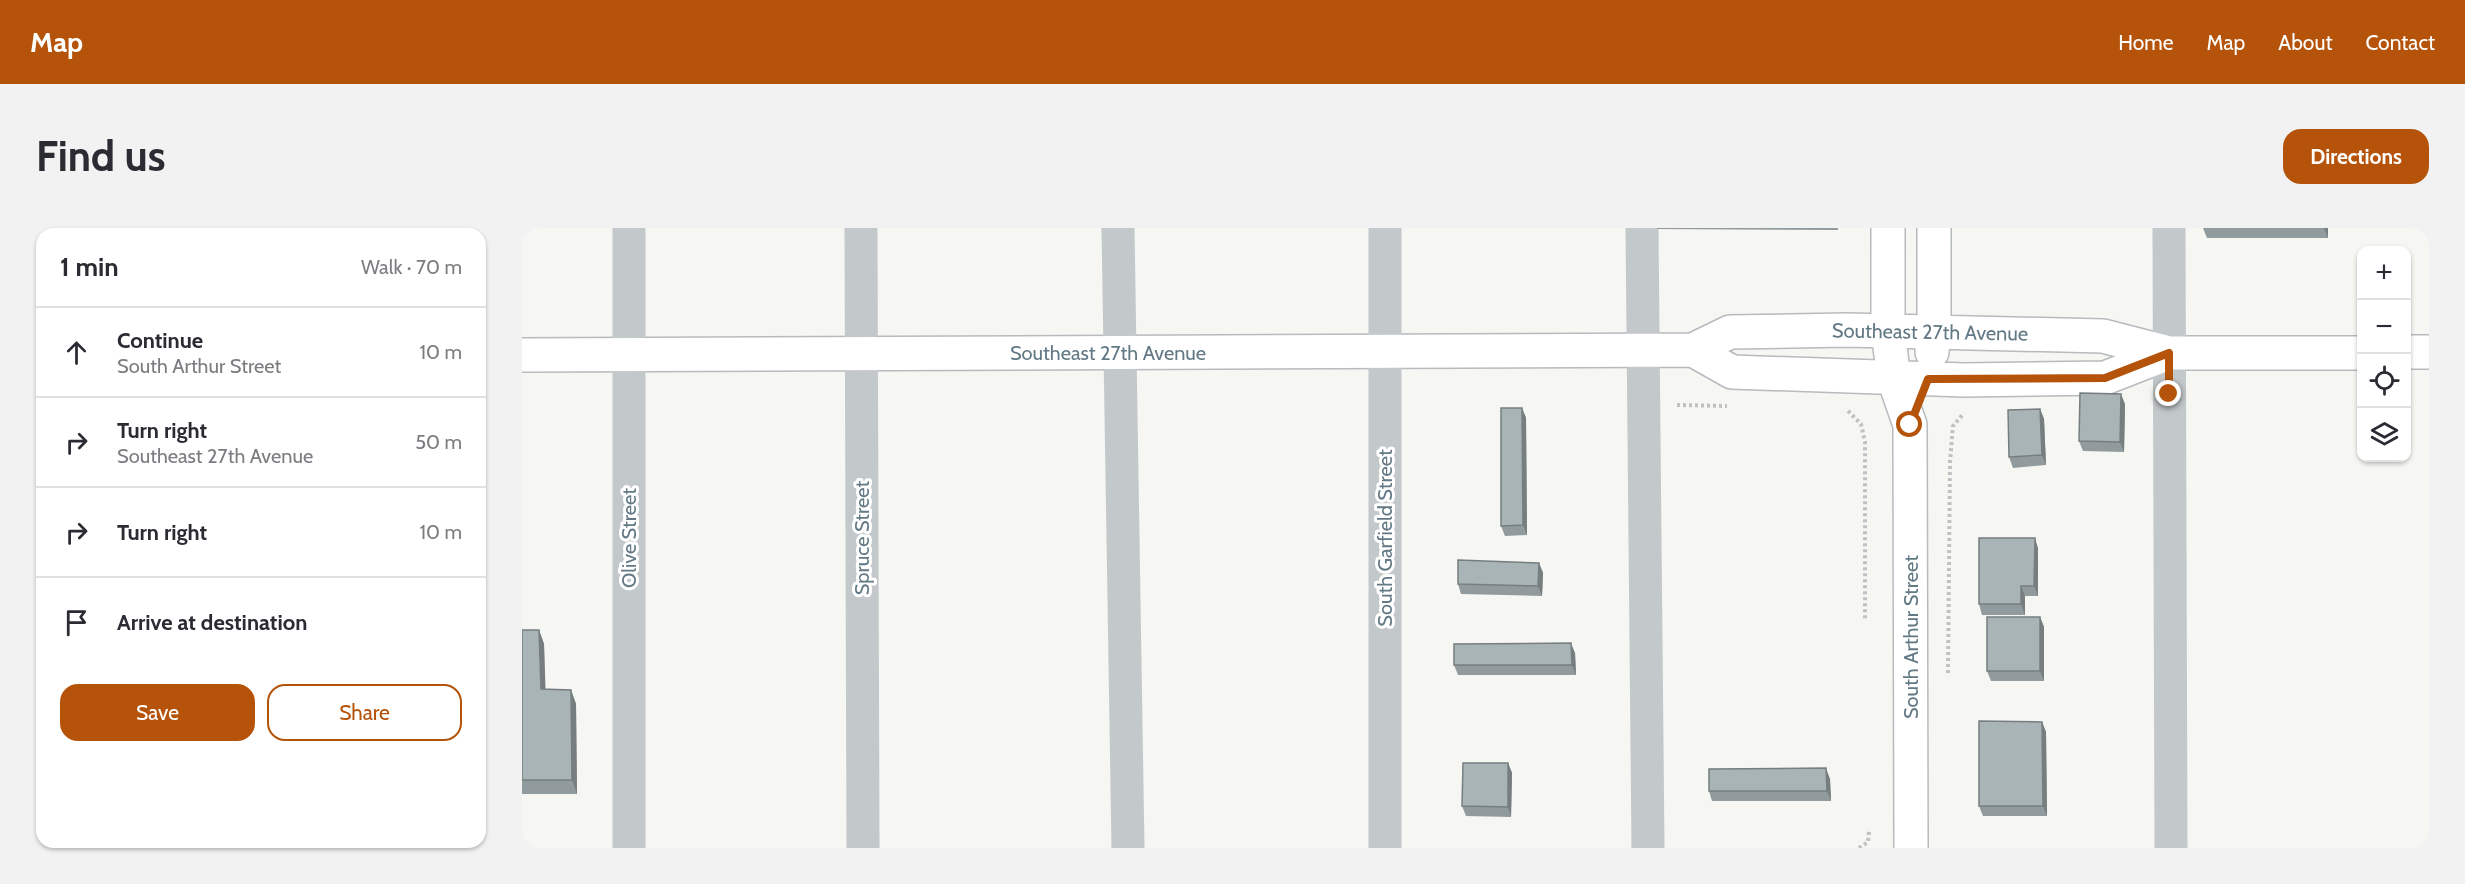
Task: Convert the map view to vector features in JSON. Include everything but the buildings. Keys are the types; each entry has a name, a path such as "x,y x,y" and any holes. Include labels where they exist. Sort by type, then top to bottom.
{"main road":[{"name":"South Arthur Street","path":"1888,228 1888,331 1894,379 1910,425 1911,848"},
{"name":"South Arthur Street","path":"1910,425 1928,379 1935,332 1934,228"},
{"name":"Southeast 27th Avenue","path":"522,355 1643,351 1693,350 1730,332 1888,331 2103,336 2169,353 2357,352"},
{"name":"Southeast 27th Avenue","path":"1693,350 1732,372 1894,379 2105,378 2169,353"},
{"path":"2411,352 2429,352"}],"street":[{"name":"Olive Street","path":"629,228 629,848"},
{"name":"Spruce Street","path":"861,228 863,848"},
{"path":"1118,228 1118,353 1128,848"},
{"name":"South Garfield Street","path":"1385,228 1385,848"},
{"path":"1642,228 1648,848"},
{"path":"2169,228 2171,848"}],"path":[{"path":"1645,405 1738,406"},
{"path":"1840,409 1849,411 1861,424 1864,442 1864,620"},
{"path":"1948,673 1951,444 1953,426 1964,412 1973,409"},
{"path":"1859,848 1868,842 1869,831"}],"route":[{"path":"1910,425 1928,379 2105,378 2169,353 2169,394"}]}
